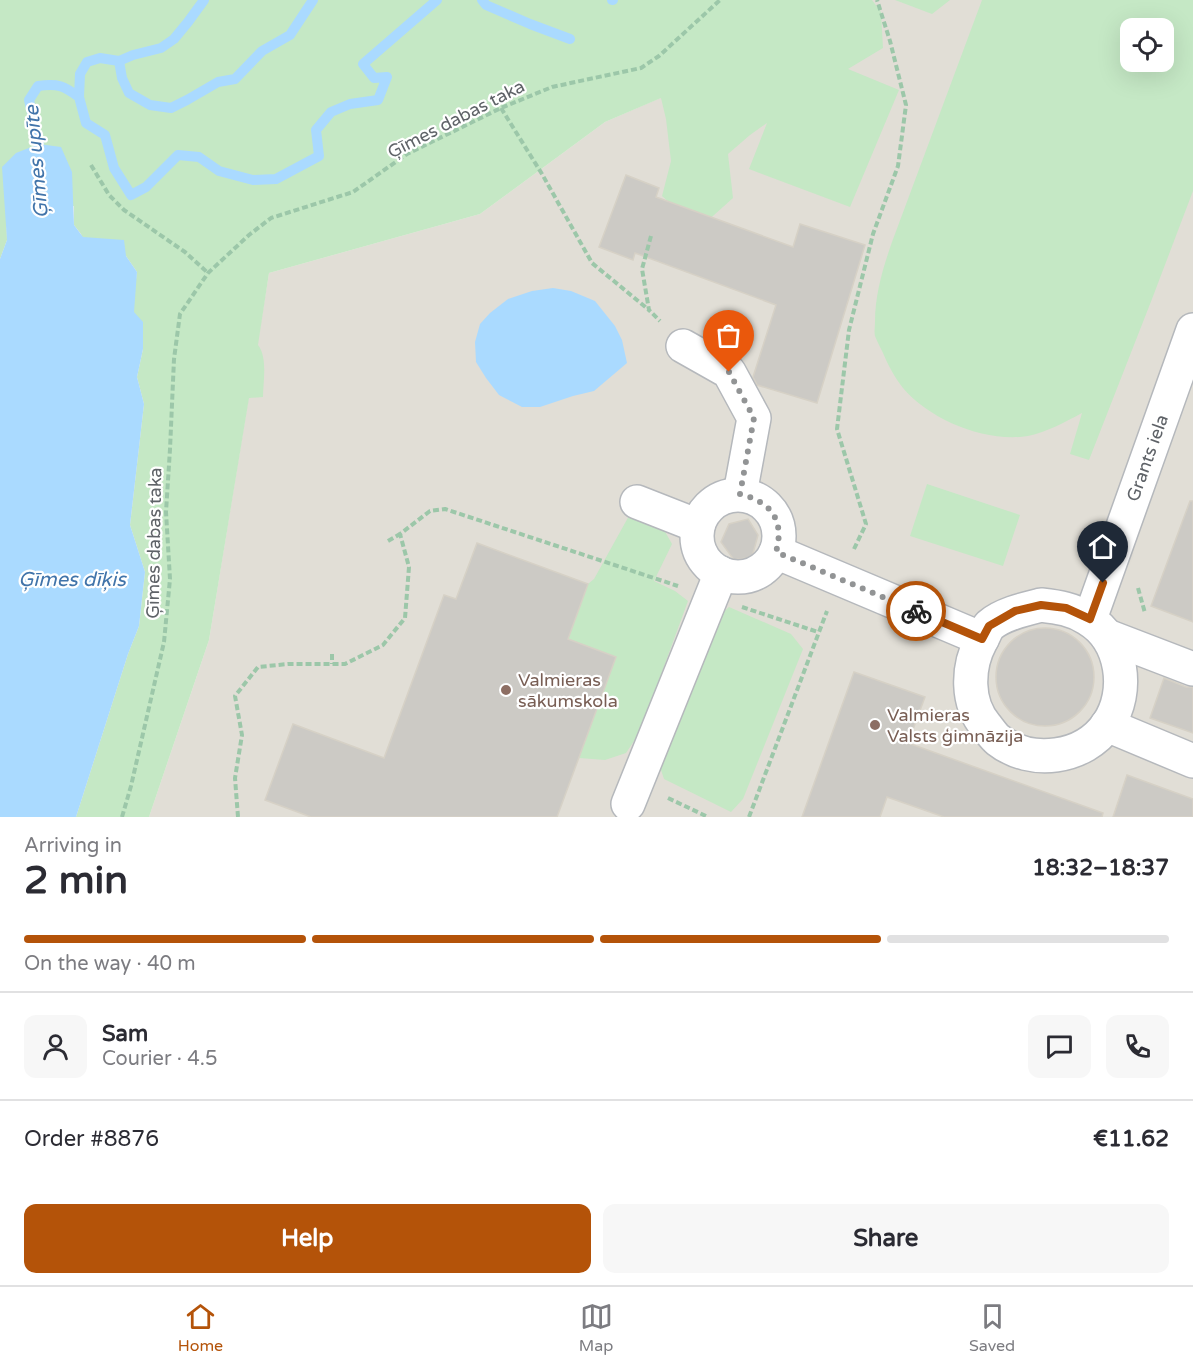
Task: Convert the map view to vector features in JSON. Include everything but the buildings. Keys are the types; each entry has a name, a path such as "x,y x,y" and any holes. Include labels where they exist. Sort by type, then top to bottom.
{"street":[{"name":"Grants iela","path":"1098,628 1193,330"},
{"path":"683,346 729,372 754,418 740,494"},
{"path":"632,793 716,585 709,565 701,554 697,540 698,526 704,513 713,502 726,496 740,494 753,497 773,513 780,539 776,552 769,563 759,571 747,576 734,577 716,585"},
{"path":"637,502 698,526"},
{"path":"776,552 982,639"},
{"path":"1098,628 1117,657 1121,680 1118,704 1107,725 1091,742 1070,753 1047,756 1021,753 998,740 981,720 972,697 970,671 978,646 989,626 1015,611 1041,605 1066,608 1098,628 1144,650 1193,669"},
{"path":"1107,725 1193,761"}],"path":[{"name":"Ģīmes dabas taka","path":"122,817 164,642 170,579 166,512 174,359 180,314 208,273 271,218 352,192 407,154 501,108 552,87 641,68 659,56 720,0"},
{"path":"840,578 866,524 837,429 849,330 873,234 898,166 906,105 877,0"},
{"path":"501,108 542,174 592,263 649,310 683,346"},
{"path":"91,165 109,195 124,210 185,252 208,273"},
{"path":"649,310 642,269 651,236"},
{"path":"388,542 430,511 445,509 716,585 818,632 749,817"},
{"path":"237,817 235,778 242,735 235,696 258,667 288,664 345,664 383,645 405,618 409,567 400,534"},
{"path":"1137,581 1147,620 1144,650"},
{"path":"332,654 332,664"},
{"path":"632,793 708,817"}],"shaded area":[{"path":"865,0 1193,0 1193,817 149,817 209,640 269,273 480,214 605,122 778,47"}],"green space":[{"path":"0,0 872,0 881,12 883,48 848,69 899,90 850,207 749,169 767,123 728,154 733,198 704,224 683,215 662,196 671,161 661,98 605,122 480,214 269,273 258,345 264,363 263,397 249,398 209,640 149,817 76,817 139,626 145,572 130,525 144,404 137,377 143,349 131,317 137,272 126,256 89,255 81,234 74,225 74,206 6,211 7,240 0,259"},
{"path":"895,0 950,0 932,14"},
{"path":"982,0 1193,0 1193,191 1089,460 1070,454 1082,413 1028,436 995,436 960,427 914,400 889,367 876,338 875,312 883,271"},
{"path":"927,484 1020,515 1003,566 910,536"},
{"path":"630,514 663,528 672,544 654,581 675,591 688,601 640,732 626,753 605,760 579,758 615,657 568,639 588,584 594,579"},
{"path":"729,607 791,634 803,649 743,799 731,812 664,779 659,764 709,625"}],"water":[{"name":"Ģīmes dīķis","path":"39,144 61,147 72,172 74,225 83,237 124,240 126,256 137,272 134,312 143,322 143,349 137,377 144,404 130,525 145,572 139,626 76,817 0,817 0,259 7,240 2,167 16,153"},
{"path":"553,288 571,291 595,301 615,326 622,340 627,363 594,391 540,407 522,407 499,395 486,378 476,362 475,342 480,324 508,299 532,291"}],"waterway":[{"path":"119,61 161,48 174,39 204,0"},
{"path":"79,97 80,74 87,62 100,58 119,61 122,78 129,93 150,105 171,108 218,82 235,79 262,51 290,35 313,0"},
{"name":"Ģīmes upīte","path":"40,158 29,100 38,86 56,85 79,97 86,123 105,135 114,168 131,195 146,187 178,155 199,157 219,171 253,180 276,179 319,156 316,130 331,112 350,104 378,100 387,77 374,78 363,64 437,0"},
{"path":"482,0 486,5 570,39"}],"way so far":[{"path":"729,372 754,418 740,494 753,497 773,513 780,539 776,552 916,611"}],"place":[{"name":"Valmieras sākumskola","path":"506,690"},
{"name":"Valmieras Valsts ģimnāzija","path":"875,725"}],"route":[{"path":"916,611 982,639 989,626 1015,611 1041,605 1066,608 1090,619 1103,583"}]}
